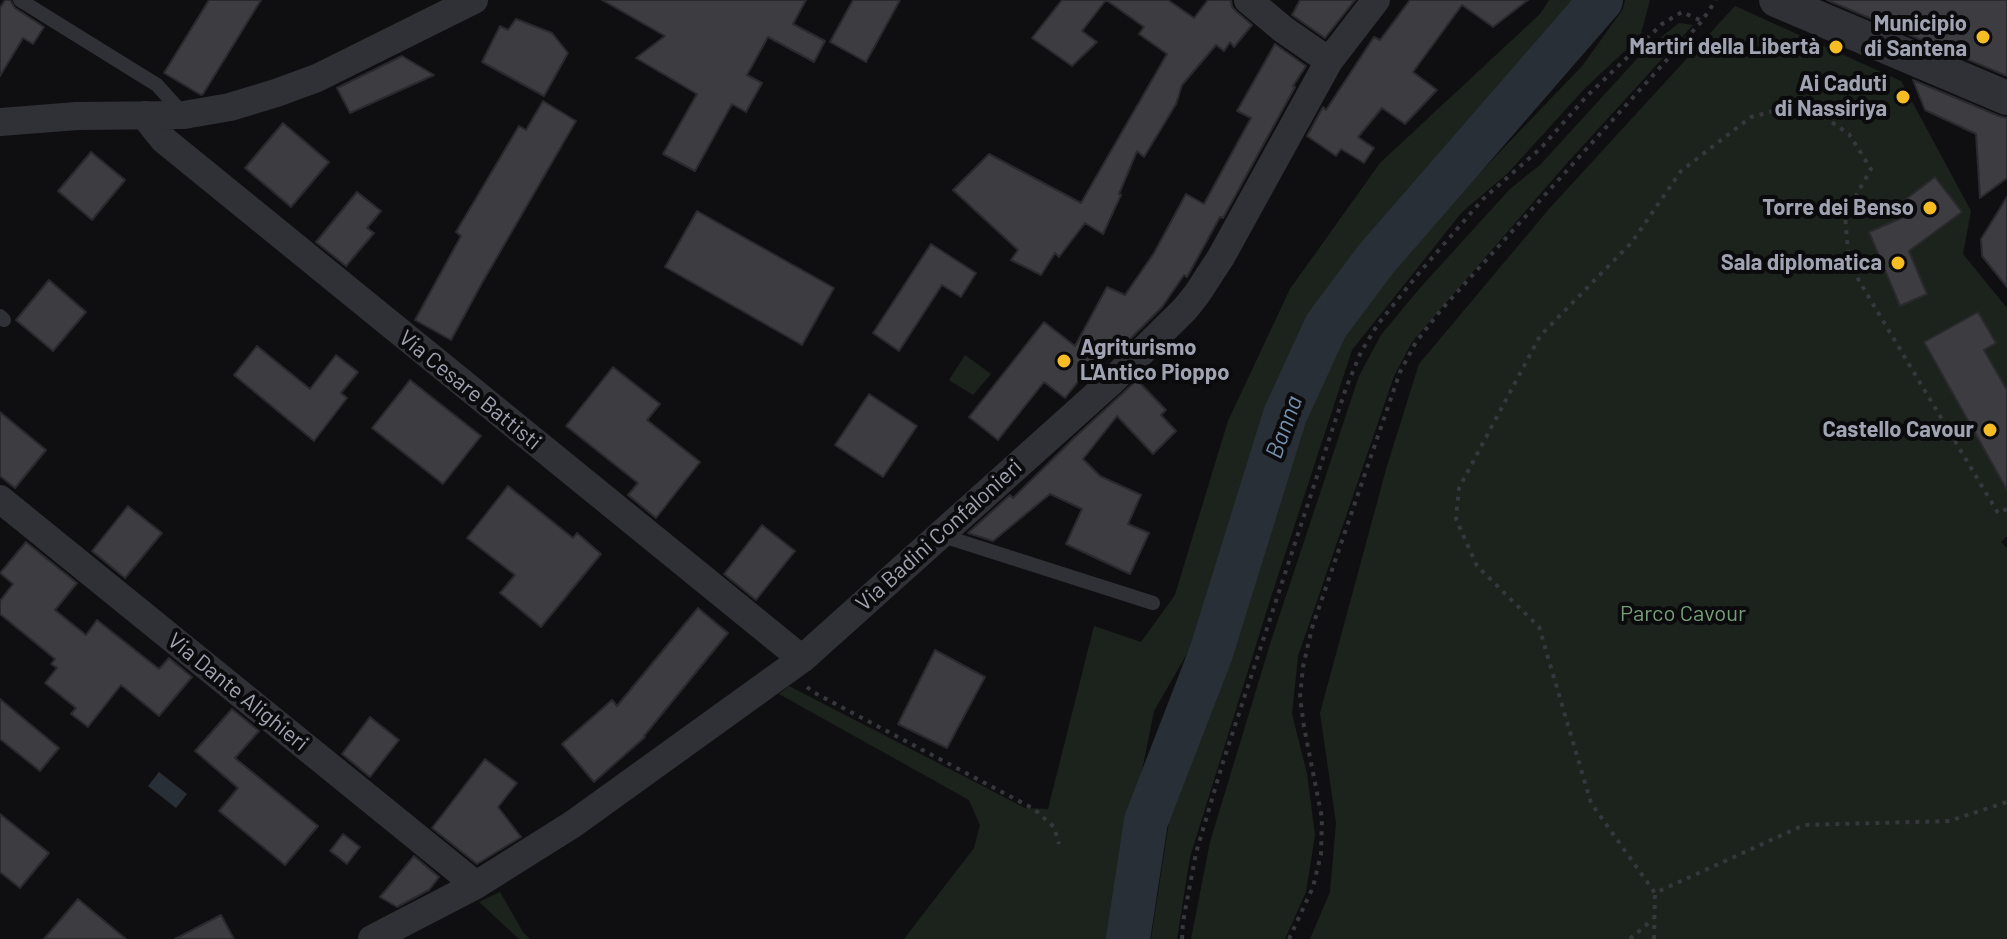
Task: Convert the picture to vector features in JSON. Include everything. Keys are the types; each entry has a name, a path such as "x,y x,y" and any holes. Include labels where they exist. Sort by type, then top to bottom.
{"street":[{"path":"0,122 77,116 184,115 230,107 317,78 474,0"},
{"path":"1248,0 1329,61"},
{"name":"Via Badini Confalonieri","path":"372,939 476,885 573,824 794,665 1113,380 1185,309 1221,257 1329,61 1376,0"},
{"path":"1776,0 2007,98"},
{"name":"Via Cesare Battisti","path":"144,115 164,140 794,665"},
{"name":"Via Dante Alighieri","path":"0,499 476,885"}],"lane":[{"path":"20,0 157,85 184,115"},
{"path":"939,535 1153,603"}],"path":[{"path":"1289,939 1313,887 1321,854 1322,818 1300,697 1303,667 1312,628 1400,372 1416,342 1441,310 1702,21 1716,0"},
{"path":"1182,939 1196,853 1223,762 1341,403 1361,352 1378,324 1483,199 1541,148 1587,96 1662,24 1682,12 1702,21"},
{"path":"1654,939 1655,893 1591,803 1539,627 1477,566 1456,519 1459,488 1540,336 1632,242 1681,171 1751,117 1804,103 1849,134 1871,169 1845,215 1849,264 1998,513 2007,509"},
{"path":"794,665 813,692 1034,809 1054,827 1059,844"},
{"path":"1655,893 1804,825 1949,821 2007,802"},
{"path":"1630,939 1653,919"}],"green space":[{"path":"1549,0 1588,0 1513,92 1360,252 1276,395 1212,610 1154,711 1108,939 904,939 974,848 980,825 969,800 779,694 789,686 1025,808 1048,809 1094,626 1141,642 1175,595 1228,421 1290,289 1380,163 1540,14"},
{"path":"1625,0 1650,0 1640,37 1585,88 1508,173 1462,212 1352,350 1190,857 1177,939 1151,939 1174,789 1321,369 1409,247 1583,65 1623,9"},
{"name":"Parco Cavour","path":"1735,6 1901,81 1971,211 1963,254 2007,308 2007,536 2001,542 2007,548 2007,939 1310,939 1330,892 1336,823 1320,713 1387,466 1419,364 1549,209"},
{"path":"1679,23 1693,25 1567,163 1412,342 1394,376 1298,656 1292,714 1307,774 1315,835 1306,892 1285,939 1191,939 1210,842 1271,641 1359,376 1381,335 1420,288 1510,189 1541,164 1645,50"},
{"path":"965,355 991,374 973,395 949,380"},
{"path":"500,892 530,939 519,939 479,902"}],"shaded area":[{"path":"159,772 187,794 176,808 148,786"}],"building":[{"path":"5,0 10,0 15,8 44,27 33,44 23,38 0,76 0,8"},
{"path":"209,0 261,0 201,95 164,73"},
{"path":"602,0 806,0 793,24 825,41 814,62 768,37 747,75 762,83 746,112 732,104 695,171 663,154 697,94 636,58 665,36"},
{"path":"853,0 900,0 866,62 830,42"},
{"path":"1062,0 1106,0 1082,31 1097,42 1072,66 1032,38"},
{"path":"1106,0 1168,0 1194,18 1208,0 1231,0 1232,7 1252,25 1234,47 1230,42 1224,51 1216,45 1182,85 1176,104 1144,157 1137,151 1103,234 1085,223 1059,257 1055,253 1041,275 1011,260 1018,250 953,190 989,154 1081,203 1167,54 1139,34 1144,27"},
{"path":"1300,0 1355,0 1325,38 1292,15"},
{"path":"1410,0 1528,0 1493,27 1462,5 1413,72 1437,90 1405,124 1382,108 1358,137 1374,148 1364,163 1341,149 1336,156 1307,136 1323,107 1326,110 1374,37 1380,40"},
{"path":"1827,0 2007,0 2007,76"},
{"path":"516,19 552,33 568,53 544,96 482,62 500,26 508,30"},
{"path":"1275,44 1306,66 1187,277 1184,275 1162,307 1120,349 1109,343 1065,398 1044,382 998,440 969,417 1044,322 1075,346 1107,287 1125,295 1154,253 1186,194 1204,204 1251,118 1237,111"},
{"path":"402,56 434,75 350,113 337,88"},
{"path":"1913,80 2007,118 2007,178 1980,198 1976,134 1925,110"},
{"path":"543,101 576,121 451,340 415,320 461,236 456,232 519,126 526,130"},
{"path":"283,123 329,162 291,207 245,168"},
{"path":"91,152 125,180 92,220 58,191"},
{"path":"1935,177 1962,212 1909,251 1927,294 1900,306 1869,232 1906,216 1898,205"},
{"path":"357,192 381,211 367,228 374,233 346,266 316,242"},
{"path":"2007,197 2007,287 1982,256 1981,239"},
{"path":"697,211 834,288 802,345 665,267"},
{"path":"931,244 976,273 961,297 942,285 899,351 873,333"},
{"path":"49,280 86,312 53,351 16,320"},
{"name":"Castello Cavour","path":"1978,312 1996,343 1984,350 2007,390 2007,490 1924,342"},
{"path":"257,346 310,389 336,355 358,372 341,393 347,398 314,441 234,375"},
{"path":"613,367 660,404 647,420 700,462 656,518 628,495 638,483 566,426"},
{"path":"410,380 481,436 443,484 372,428"},
{"path":"1137,380 1166,410 1161,415 1176,431 1153,454 1117,416 1083,459 1100,476 1141,495 1128,524 1149,533 1130,574 1066,544 1082,509 1050,494 993,541 968,533 1010,495 1013,498"},
{"path":"869,394 917,426 883,477 835,445"},
{"path":"0,412 46,450 15,488 0,476"},
{"path":"508,486 573,538 577,533 601,554 541,627 500,593 515,575 467,538"},
{"path":"128,506 162,533 125,578 92,551"},
{"path":"762,525 795,551 756,600 724,574"},
{"path":"26,542 77,583 55,610 86,635 97,620 159,669 169,658 192,677 159,716 121,685 88,727 71,714 76,708 45,683 57,668 51,664 55,659 0,614 0,601 13,584 0,573"},
{"path":"698,608 728,633 645,737 594,782 562,744 612,700 617,706"},
{"path":"935,650 985,677 947,748 898,724"},
{"path":"0,699 59,748 40,771 0,739"},
{"path":"232,709 259,731 235,758 318,826 285,865 219,811 238,788 195,751"},
{"path":"370,717 399,740 370,777 342,754"},
{"path":"485,759 517,783 498,807 521,837 477,864 432,828"},
{"path":"0,814 49,853 20,888 0,872"},
{"path":"343,834 360,847 347,864 330,851"},
{"path":"414,856 439,877 429,890 397,907 380,897"},
{"path":"78,899 126,939 44,939"},
{"path":"221,915 234,939 175,939"}],"waterway":[{"name":"Banna","path":"1128,939 1146,821 1211,653 1285,415 1326,326 1376,259 1601,0"}],"place":[{"name":"Municipio di Santena","path":"1983,37"},
{"name":"Martiri della Libertà","path":"1836,47"},
{"name":"Ai Caduti di Nassiriya","path":"1903,97"},
{"name":"Torre dei Benso","path":"1930,208"},
{"name":"Sala diplomatica","path":"1898,263"},
{"name":"Agriturismo L'Antico Pioppo","path":"1064,361"},
{"name":"Castello Cavour","path":"1990,430"}]}
